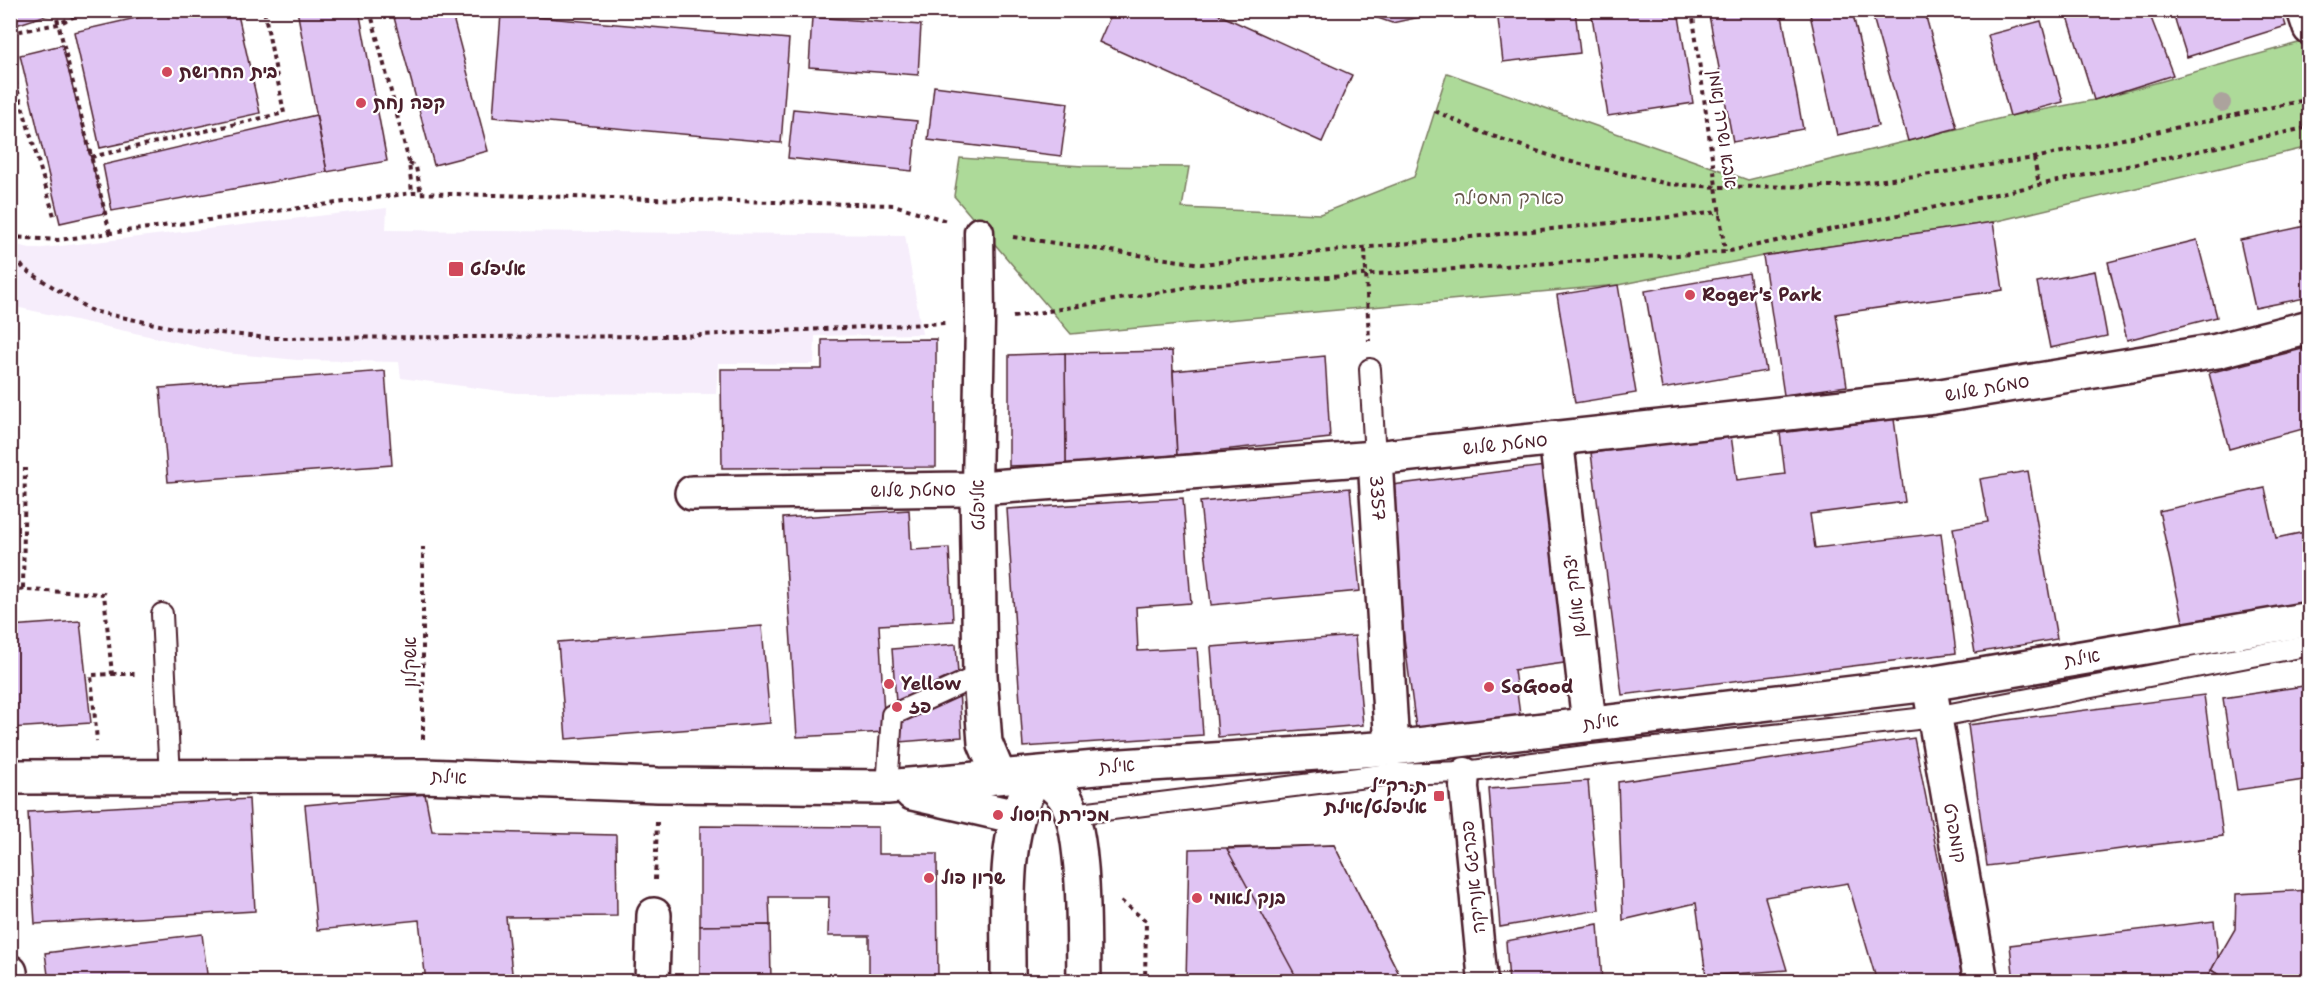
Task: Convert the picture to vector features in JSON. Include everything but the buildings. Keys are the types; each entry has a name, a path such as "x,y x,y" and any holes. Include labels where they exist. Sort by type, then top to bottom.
{"street":[{"path":"2304,10 2310,28"},
{"name":"אליפלט","path":"978,232 980,321 977,488 980,675 985,743 999,776"},
{"name":"סמטת שלוש","path":"692,493 977,488 1375,458 1934,397 2217,351 2310,327"},
{"name":"יצחק אולשן","path":"1556,438 1591,739"},
{"name":"3357","path":"1375,458 1392,748"},
{"name":"אילת","path":"10,777 423,776 658,785 887,787 1107,767 1392,748 1591,739 2310,619"},
{"name":"קומפרט","path":"1929,684 1982,981"},
{"name":"פברגט אנריקה","path":"1465,772 1464,787 1483,981"},
{"path":"1008,981 1009,871 1017,817 1023,797 1038,774 1063,795 1073,814 1082,870 1084,981"},
{"name":"אילת","path":"887,787 1017,817"},
{"path":"652,981 654,915"},
{"path":"10,972 11,981"}],"lane":[{"name":"3357","path":"1370,369 1375,458"},
{"path":"162,614 170,778"},
{"name":"אילת","path":"1073,814 1390,774 1465,772 1591,739 1935,717 2310,645"},
{"path":"887,787 892,715 980,675"}],"path":[{"path":"55,10 110,233"},
{"path":"10,33 58,24 88,10"},
{"path":"91,157 284,113 264,10"},
{"path":"370,10 409,162 412,193"},
{"name":"אבא ושרה נאמן","path":"1692,10 1718,187 1725,252"},
{"path":"10,64 54,216"},
{"path":"1435,111 1481,132 1563,160 1668,184 1718,187 1838,186 2034,158 2310,99"},
{"path":"980,321 999,320 1202,285 1725,252 2310,127"},
{"path":"2034,158 2039,185"},
{"path":"409,162 416,167 421,194"},
{"path":"10,237 58,240 412,193 894,205 978,232 1201,264 1721,212"},
{"path":"1365,249 1370,369"},
{"path":"10,250 24,269 92,311 174,328 268,339 681,336 941,324"},
{"path":"23,588 25,468"},
{"name":"אשקלון","path":"423,548 423,776"},
{"path":"10,589 104,594 112,674 91,675 100,778"},
{"path":"654,915 658,785"},
{"path":"1145,981 1146,921"}],"shaded area":[{"path":"387,208 386,230 905,235 922,334 815,336 814,364 718,363 716,394 516,393 401,378 399,362 297,360 226,353 11,306 11,244 35,249"}],"green space":[{"name":"פארק המסילה","path":"2309,40 2309,147 1993,222 1763,256 1618,285 1071,334 954,196 960,158 1083,166 1189,167 1182,208 1320,214 1414,177 1447,73 1748,180 2010,116 2094,100"}],"place":[{"name":"בית החרושת","path":"167,72"},
{"name":"קפה נחת","path":"361,103"},
{"name":"אליפלט","path":"456,269"},
{"name":"Roger's Park","path":"1690,295"},
{"name":"Yellow","path":"889,684"},
{"name":"SoGood","path":"1489,687"},
{"name":"פז","path":"897,707"},
{"name":"ת.רק״ל אליפלט/אילת","path":"1439,796"},
{"name":"מכירת חיסול","path":"998,815"},
{"name":"שרון פול","path":"929,878"},
{"name":"בנק לאומי","path":"1197,898"}]}
